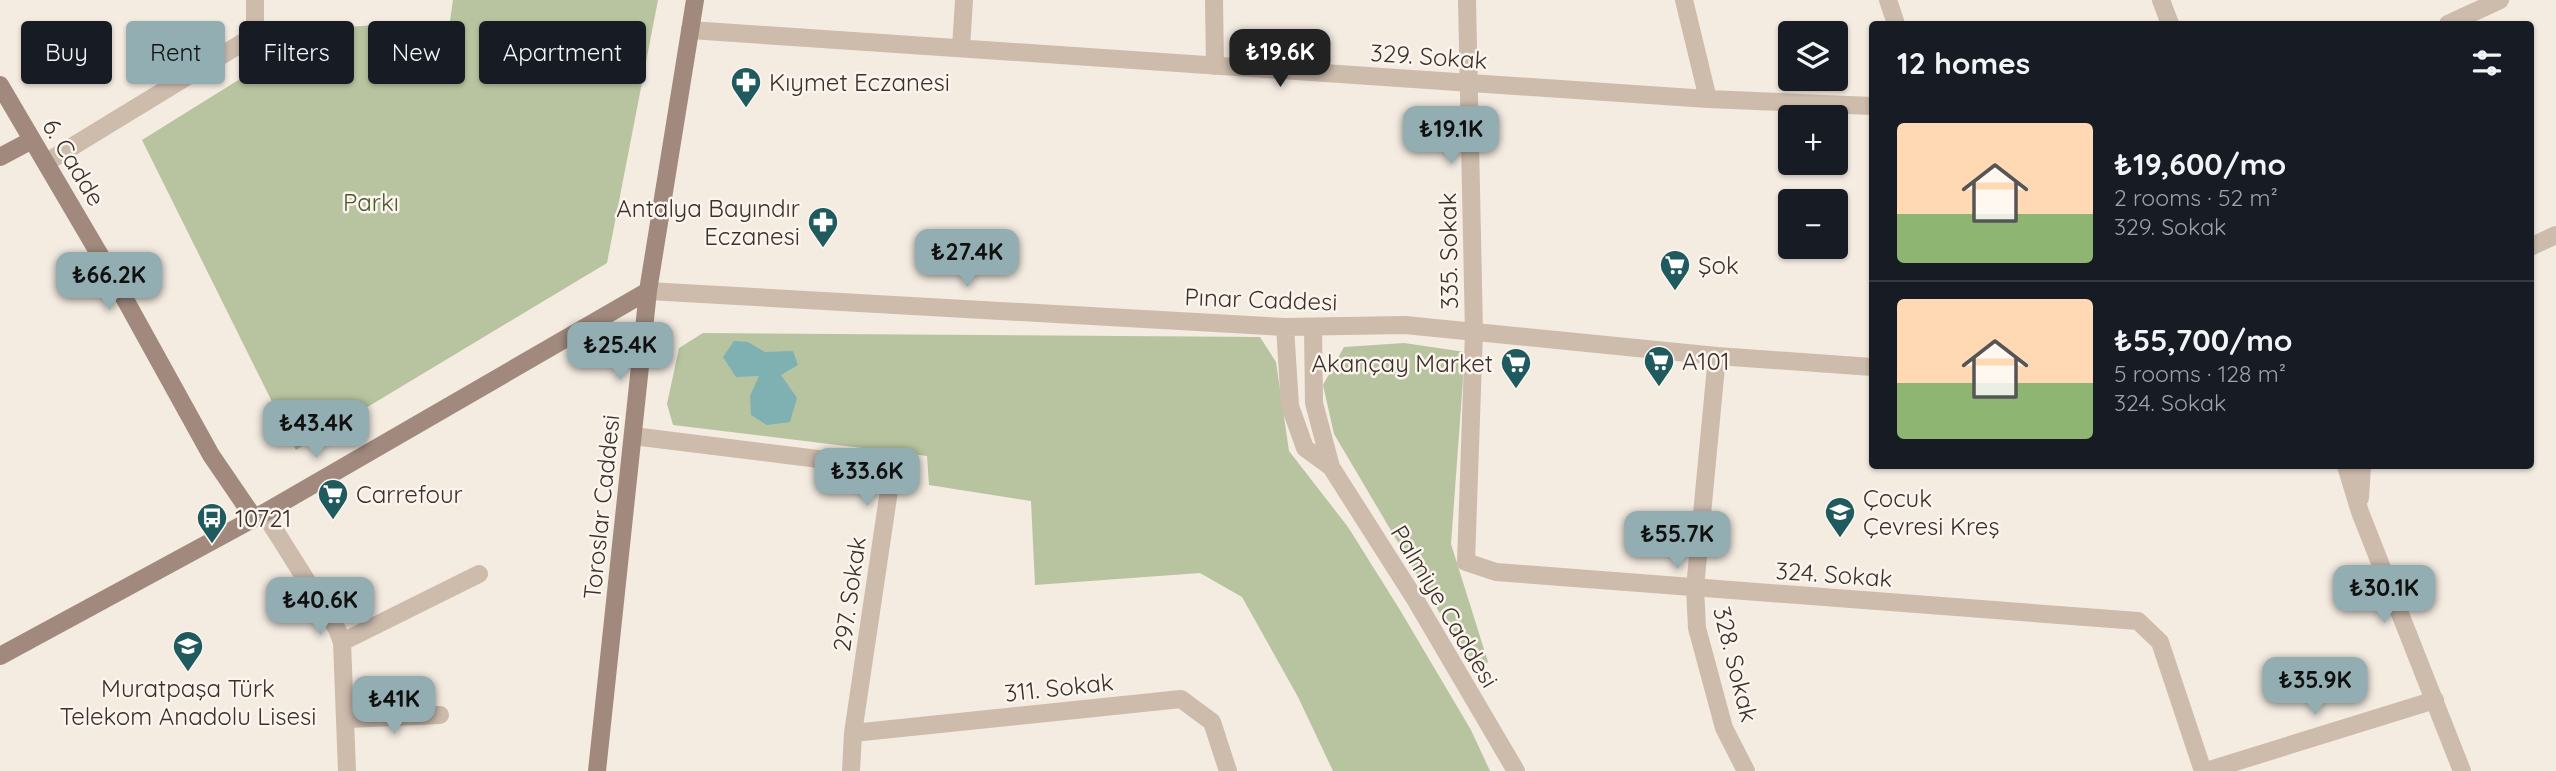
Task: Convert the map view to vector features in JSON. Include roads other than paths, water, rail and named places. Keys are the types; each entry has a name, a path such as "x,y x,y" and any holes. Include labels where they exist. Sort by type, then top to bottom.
{"main road":[{"name":"Toroslar Caddesi","path":"597,771 648,291 695,0"},
{"name":"6. Cadde","path":"0,85 47,162 186,412 259,515"},
{"path":"0,157 32,139"},
{"path":"0,656 259,515 648,291"}],"street":[{"path":"47,162 255,35 255,0"},
{"path":"961,48 964,0"},
{"path":"1214,0 1215,66"},
{"name":"335. Sokak","path":"1467,0 1474,332"},
{"path":"1684,0 1709,99"},
{"path":"1888,0 1895,21"},
{"path":"2161,0 2169,21"},
{"path":"2454,21 2500,0"},
{"name":"329. Sokak","path":"690,30 1709,99 1869,106"},
{"path":"2534,245 2556,235"},
{"name":"Pınar Caddesi","path":"648,291 1285,327 1405,325 1717,356 1869,367"},
{"name":"Palmiye Caddesi","path":"1285,327 1290,406 1305,448 1331,467"},
{"name":"Palmiye Caddesi","path":"1313,327 1314,403 1331,467 1415,599 1516,771"},
{"name":"324. Sokak","path":"1474,332 1466,562 1496,572 2138,621 2160,642 2204,771"},
{"name":"328. Sokak","path":"1717,356 1695,588 1697,628 1724,728 1746,771"},
{"name":"297. Sokak","path":"633,436 867,465 882,468 891,477 853,733 852,771"},
{"path":"2347,469 2360,512 2462,771"},
{"path":"2360,512 2362,469"},
{"path":"259,515 338,629 342,642 347,719 347,771"},
{"path":"342,642 479,574"},
{"name":"311. Sokak","path":"853,733 1181,699 1212,722 1228,771"},
{"path":"2204,771 2435,700"},
{"path":"347,719 440,715"}],"water":[{"path":"734,341 748,342 765,352 793,351 798,365 781,375 797,398 790,422 767,425 751,415 750,396 759,376 736,377 723,357"}],"place":[{"name":"Kıymet Eczanesi","path":"746,109"},
{"name":"Antalya Bayındır Eczanesi","path":"823,249"},
{"name":"Şok","path":"1675,292"},
{"name":"A101","path":"1659,388"},
{"name":"Akançay Market","path":"1516,390"},
{"name":"Carrefour","path":"333,521"},
{"name":"Çocuk Çevresi Kreş","path":"1840,539"},
{"name":"10721","path":"212,545"},
{"name":"Muratpaşa Türk Telekom Anadolu Lisesi","path":"188,673"}],"park label":[{"name":"Parkı","path":"371,202"}]}
